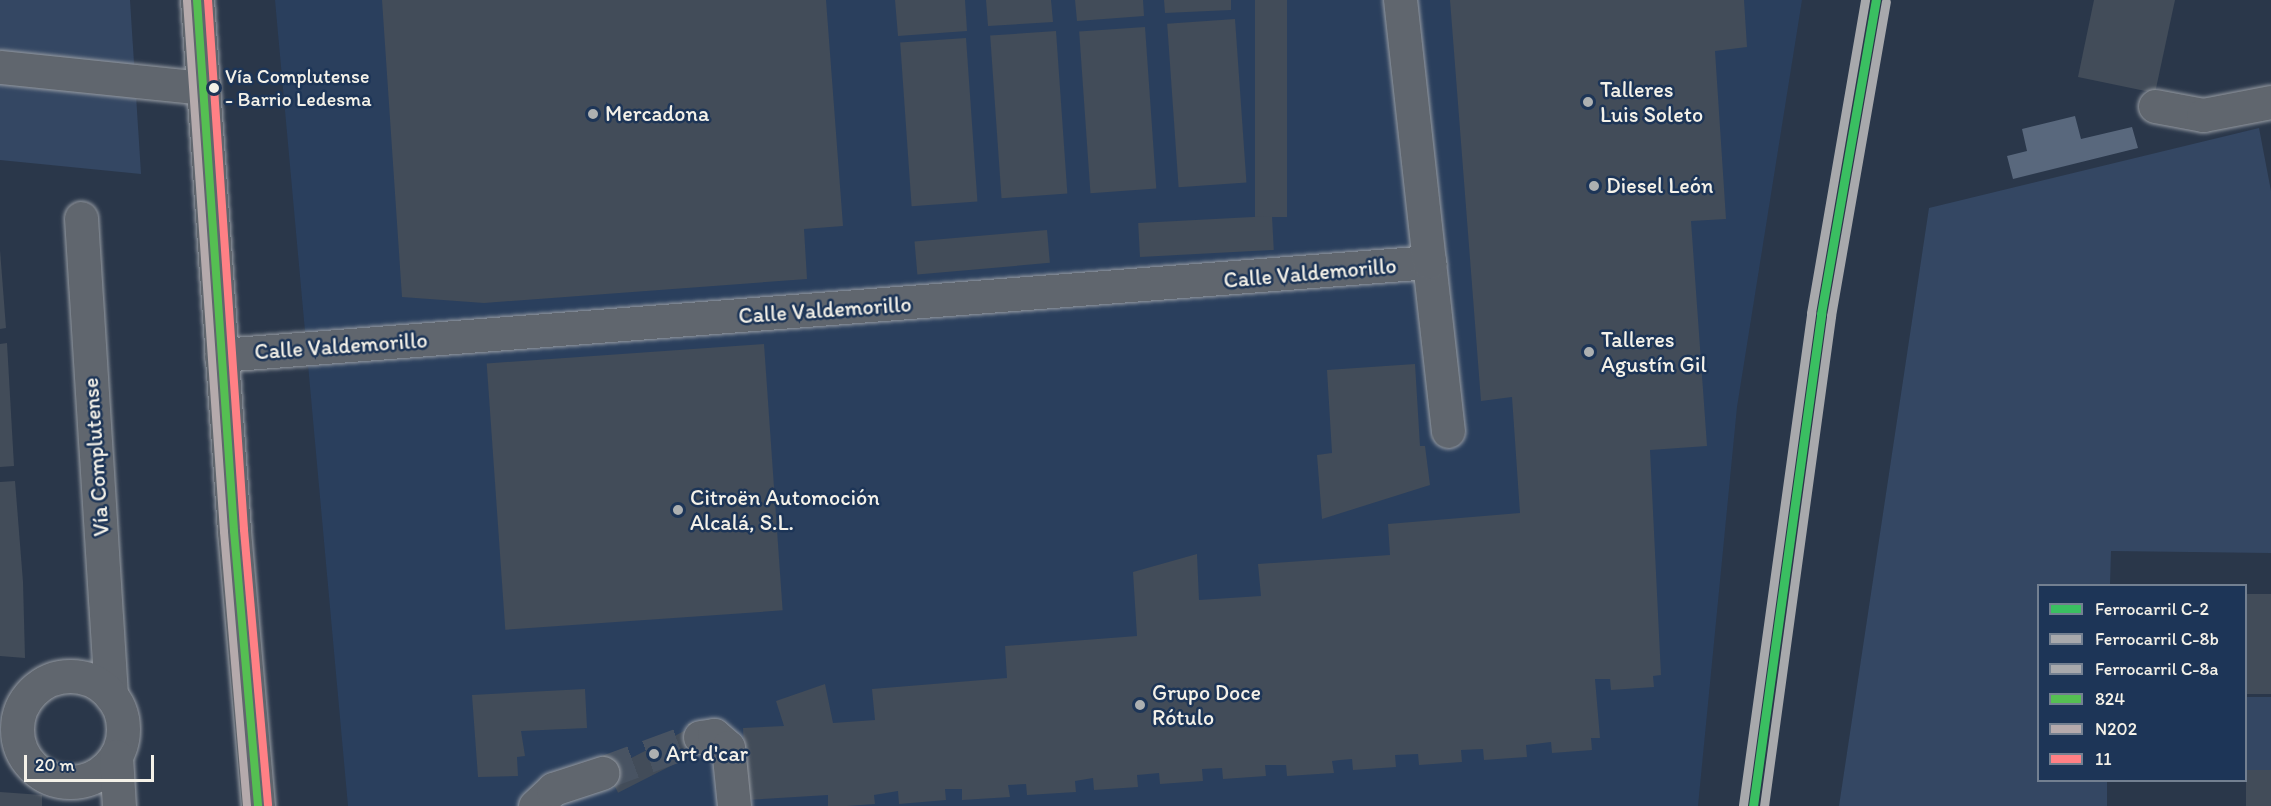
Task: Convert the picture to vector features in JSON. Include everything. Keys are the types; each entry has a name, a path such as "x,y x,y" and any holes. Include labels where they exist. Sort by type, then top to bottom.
{"street":[{"path":"197,0 221,355 258,806"},
{"name":"Calle Valdemorillo","path":"1400,0 1448,431"},
{"path":"0,67 203,88"},
{"path":"2155,106 2203,115 2271,102"},
{"name":"Vía Complutense","path":"81,218 111,696"},
{"name":"Calle Valdemorillo","path":"221,355 1429,262"},
{"path":"116,756 90,778 74,783 56,780 28,762 20,746 10,712 39,687 69,676 85,678 111,696 123,725 116,756 119,806"},
{"path":"700,737 714,735 728,747 734,806"},
{"path":"535,806 553,789 603,773"}],"shaded area":[{"path":"0,0 130,0 141,174 0,160"},
{"path":"275,0 1802,0 1737,407 1698,806 348,806"},
{"path":"2075,116 2081,139 2132,127 2138,148 2013,179 2007,156 2027,151 2022,129"},
{"path":"2259,128 2271,191 2271,553 2111,551 2110,584 2037,584 2037,782 2107,782 2107,806 1839,806 1929,208"},
{"path":"2247,697 2271,697 2271,770 2247,770"}],"building":[{"name":"Mercadona","path":"382,0 826,0 843,226 804,229 807,279 484,303 402,297"},
{"path":"895,0 965,0 967,31 898,36"},
{"path":"986,0 1051,0 1053,22 988,26"},
{"path":"1075,0 1143,0 1144,16 1077,21"},
{"path":"1164,0 1231,0 1231,10 1165,13"},
{"path":"1255,0 1287,0 1287,217 1255,217"},
{"path":"1450,0 1744,0 1747,47 1715,51 1726,219 1691,221 1707,446 1650,450 1661,675 1653,676 1654,687 1611,690 1610,679 1595,679 1600,738 1591,738 1592,750 1552,753 1551,742 1526,745 1527,757 1484,760 1483,749 1461,750 1462,762 1419,765 1418,754 1395,755 1396,767 1353,770 1352,759 1332,761 1334,773 1287,776 1286,765 1265,765 1266,776 1223,779 1222,768 1202,769 1203,781 1160,784 1159,773 1137,775 1138,787 1094,790 1093,778 1075,781 1076,792 1027,795 1026,784 1008,785 1010,797 962,800 962,789 945,789 946,800 899,804 898,791 874,795 875,804 847,806 828,806 828,795 747,800 743,728 784,726 776,701 825,684 833,723 875,720 872,689 1007,678 1005,646 1137,636 1133,572 1197,554 1199,600 1261,596 1258,564 1390,555 1388,524 1520,513 1512,397 1481,401"},
{"path":"2094,0 2175,0 2155,93 2078,77"},
{"path":"1235,19 1246,183 1179,187 1167,24"},
{"path":"1145,27 1156,189 1090,193 1079,32"},
{"path":"1056,31 1067,194 1002,198 990,36"},
{"path":"966,38 977,202 912,206 900,43"},
{"path":"1272,216 1274,250 1140,257 1138,223"},
{"path":"1047,230 1050,263 917,274 915,242"},
{"path":"0,250 6,328 0,329"},
{"path":"7,343 14,466 0,467 0,344"},
{"name":"Citroën Automoción Alcalá, S.L.","path":"764,344 783,610 505,630 487,363"},
{"path":"1415,364 1420,446 1425,446 1430,485 1322,519 1317,455 1332,453 1327,370"},
{"path":"15,481 23,582 25,658 0,656 0,482"},
{"path":"2247,594 2271,594 2271,694 2247,694"},
{"path":"585,689 587,728 521,731 525,756 517,757 518,776 478,777 472,695"},
{"name":"Art d'car","path":"694,726 705,748 618,793 607,770"},
{"path":"2247,770 2271,770 2271,806 2246,806"},
{"path":"0,792 42,795 42,806 0,806"}],"tunnel":[{"path":"602,773 700,737"}],"rail line":[{"name":"C-8a","path":"1743,805 1811,313 1865,0"},
{"name":"C-2","path":"1753,806 1821,314 1876,0"},
{"name":"C-8b","path":"1764,806 1831,316 1886,2"}],"transit line":[{"name":"824","path":"197,0 234,531 258,806"},
{"name":"11","path":"208,0 244,530 268,805"},
{"name":"N202","path":"187,1 224,532 247,806"}],"place":[{"name":"Vía Complutense - Barrio Ledesma","path":"214,88"},
{"name":"Talleres Luis Soleto","path":"1588,102"},
{"name":"Mercadona","path":"593,114"},
{"name":"Diesel León","path":"1594,186"},
{"name":"Talleres Agustín Gil","path":"1589,352"},
{"name":"Citroën Automoción Alcalá, S.L.","path":"678,510"},
{"name":"Grupo Doce Rótulo","path":"1140,705"},
{"name":"Art d'car","path":"654,754"}]}
